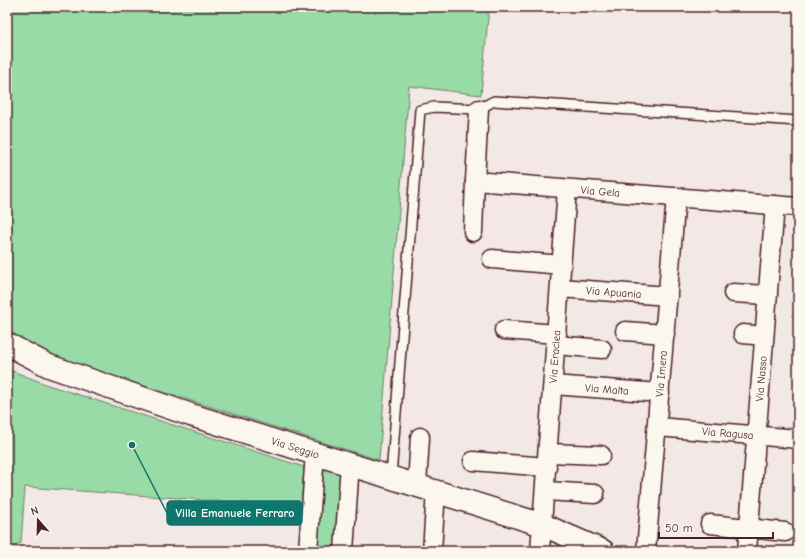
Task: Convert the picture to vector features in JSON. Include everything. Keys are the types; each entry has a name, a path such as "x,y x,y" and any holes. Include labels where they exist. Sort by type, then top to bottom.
{"street":[{"path":"472,232 479,109"},
{"name":"Via Gela","path":"475,181 798,207"},
{"name":"Via Eraclea","path":"540,551 554,385 567,189"},
{"name":"Via Imera","path":"646,551 658,427 676,197"},
{"name":"Via Nasso","path":"747,551 775,205"},
{"path":"492,259 562,265"},
{"name":"Via Apuania","path":"560,288 668,296"},
{"path":"733,293 768,295"},
{"path":"504,330 602,350"},
{"path":"625,331 665,334"},
{"path":"743,334 764,336"},
{"path":"7,344 49,366"},
{"path":"7,363 49,366"},
{"name":"Via Seggio","path":"49,366 191,415 350,463 543,525 603,551"},
{"name":"Via Malta","path":"554,385 660,393"},
{"name":"Via Ragusa","path":"658,427 798,439"},
{"path":"420,437 432,551"},
{"path":"308,551 315,453"},
{"path":"472,461 548,460 601,455"},
{"path":"349,551 350,463"},
{"path":"546,491 595,494"},
{"path":"710,524 785,532"}],"lane":[{"path":"391,476 420,110 434,107 479,109 494,101 798,121"}],"green space":[{"path":"7,7 489,7 481,95 409,86 379,460 56,358 7,335"},
{"path":"10,370 48,385 304,467 301,507 25,487 21,543 17,544 17,551 7,551 7,371"},
{"path":"320,463 344,476 338,551 314,551"}],"place":[{"name":"Villa Emanuele Ferraro","path":"132,445"}]}
